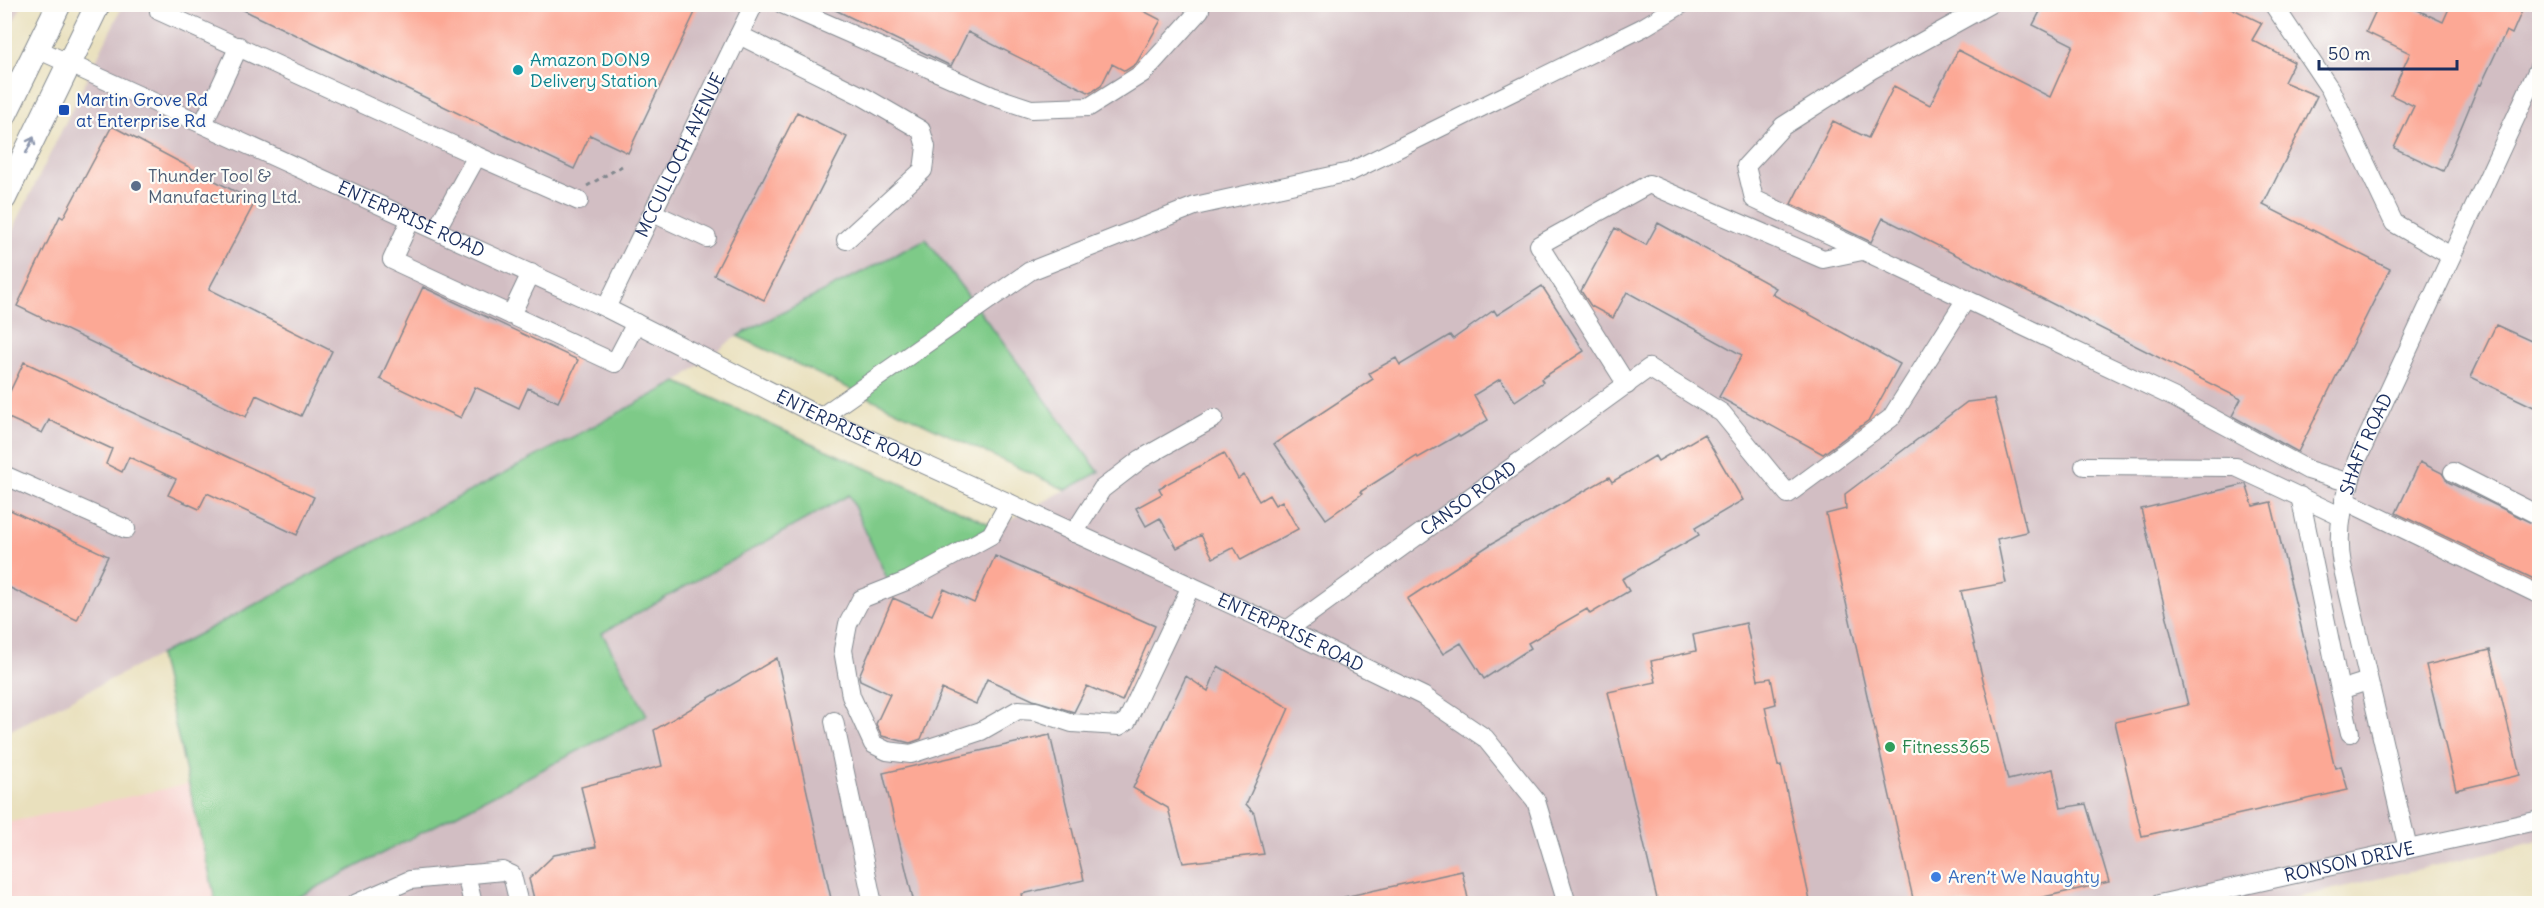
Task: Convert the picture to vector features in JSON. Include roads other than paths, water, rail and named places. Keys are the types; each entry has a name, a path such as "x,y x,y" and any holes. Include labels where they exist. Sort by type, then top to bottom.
{"main road":[{"path":"4,116 59,4"},
{"path":"4,198 98,4"}],"street":[{"name":"MCCULLOCH AVENUE","path":"606,308 754,4"},
{"path":"782,4 992,96 1031,109 1089,106 1143,73 1200,10 1199,4"},
{"path":"821,417 1030,271 1195,206 1350,172 1642,28 1682,4"},
{"path":"1990,4 1871,70 1783,126 1746,166 1754,199 2175,398 2308,470 2344,500 2540,595"},
{"path":"2273,4 2330,89 2394,223 2451,256"},
{"path":"159,11 574,199"},
{"path":"739,35 864,97 921,130 926,147 923,170 846,240"},
{"path":"203,124 239,46"},
{"name":"ENTERPRISE ROAD","path":"37,49 606,308 821,417 1287,630 1423,696 1485,738 1536,801 1567,903"},
{"name":"SHAFT ROAD","path":"2408,849 2338,542 2344,500 2357,460 2540,65"},
{"path":"436,230 477,156"},
{"path":"1627,385 1539,245 1649,184 1823,259 1862,250"},
{"path":"653,213 707,238"},
{"path":"411,219 392,260 615,363 636,323"},
{"path":"511,315 531,273"},
{"name":"CANSO ROAD","path":"1287,630 1649,368 1722,413 1788,494 1891,418 1966,299"},
{"path":"1074,533 1102,489 1141,459 1214,418"},
{"path":"2084,466 2236,467 2300,496 2344,500"},
{"path":"2453,472 2540,516"},
{"path":"4,475 126,529"},
{"path":"2300,496 2350,733"},
{"path":"1009,502 991,535 909,579 861,598 848,624 843,650 851,696 873,744 887,751 911,754 981,731 1018,711 1036,711 1072,723 1119,726 1127,721 1191,586"},
{"path":"2325,614 2352,609"},
{"path":"2340,690 2368,681"},
{"path":"834,721 873,903"},
{"name":"RONSON DRIVE","path":"2159,903 2540,820"},
{"path":"355,903 410,880 503,870 512,875 519,903"},
{"path":"466,874 473,903"}],"place":[{"name":"Amazon DON9 Delivery Station","path":"518,70"},
{"name":"Martin Grove Rd at Enterprise Rd","path":"64,110"},
{"name":"Thunder Tool & Manufacturing Ltd.","path":"136,186"},
{"name":"Fitness365","path":"1890,747"},
{"name":"Aren’t We Naughty","path":"1936,877"}]}
